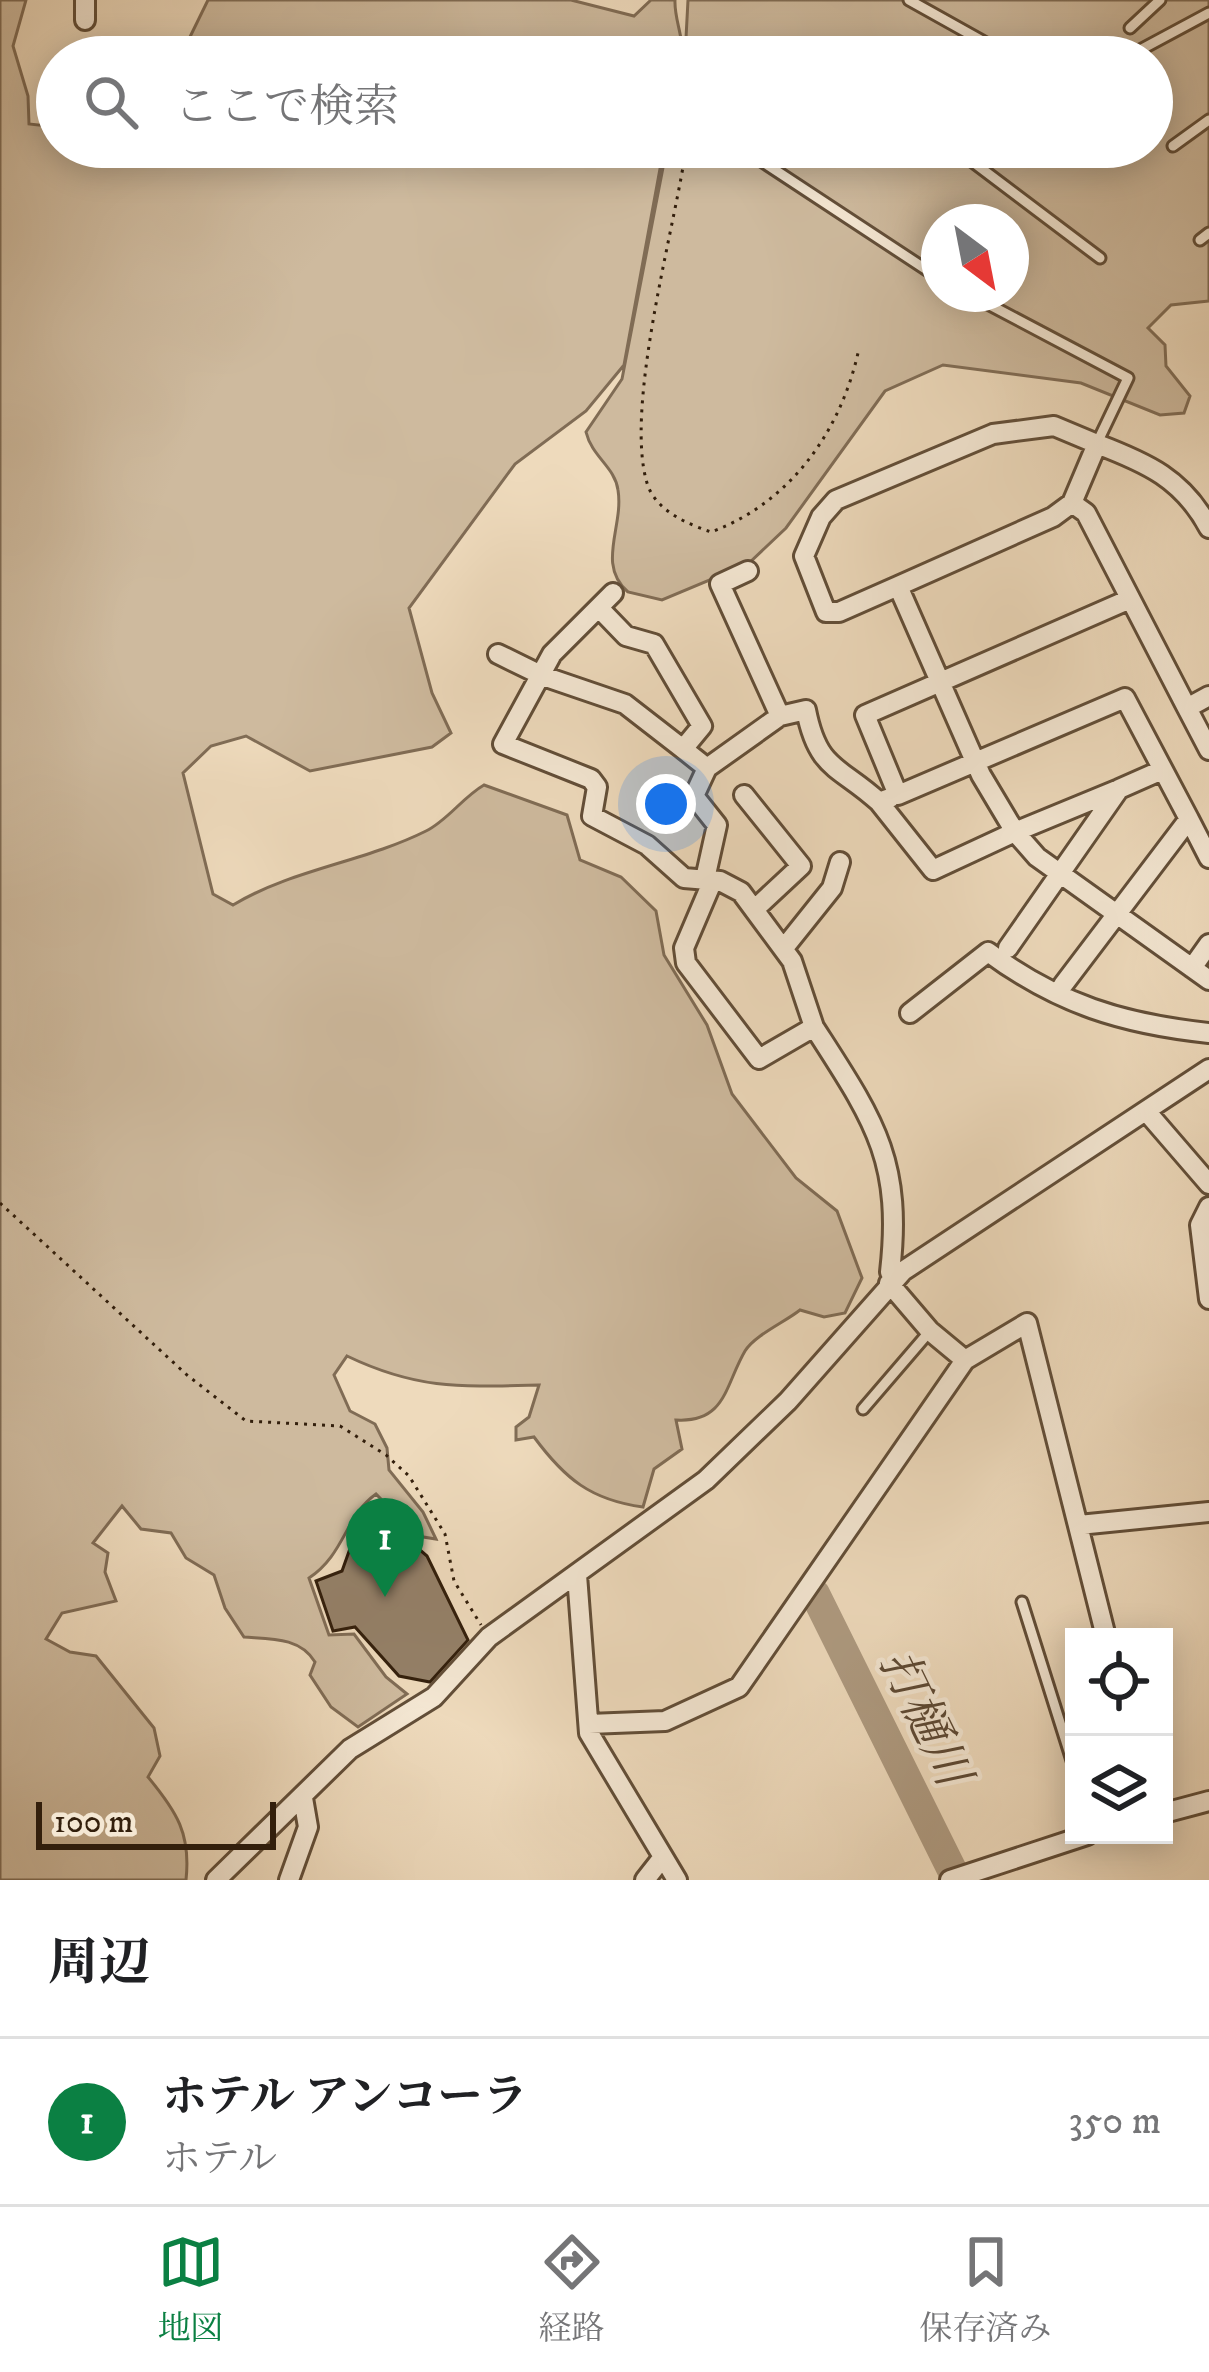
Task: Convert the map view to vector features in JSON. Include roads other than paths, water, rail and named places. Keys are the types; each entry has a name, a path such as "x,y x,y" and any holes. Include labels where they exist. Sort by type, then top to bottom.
{"street":[{"path":"1097,444 1072,503 1053,518 839,612 826,612 804,556 821,517 836,500 993,434 1054,426 1097,444 1170,476 1209,528"},
{"path":"1072,503 1086,512 1209,750"},
{"path":"748,572 720,584 780,716"},
{"path":"898,586 975,762 1016,832 1061,874 1201,974 1209,944"},
{"path":"1130,599 865,715 888,798 933,870 1162,770"},
{"path":"682,749 703,726 654,644 626,636 606,600 551,655 503,744 591,779 597,788 592,816 647,845 684,878 733,885 756,908 784,948 814,1028 860,1099 883,1147 897,1213 891,1281 930,1331 965,1360"},
{"path":"498,654 543,676 625,704 707,768"},
{"path":"1187,708 1209,696"},
{"path":"814,1028 759,1059 686,963 685,948 709,880 717,825 694,796 707,768 780,716 806,710 812,739 837,774 888,798 1125,698 1209,858"},
{"path":"1009,948 1119,789"},
{"path":"744,795 801,866 756,908"},
{"path":"1063,985 1189,819"},
{"path":"784,948 832,888 840,862"},
{"path":"910,1013 988,952 1029,981 1130,1024 1209,1033"},
{"path":"216,1880 350,1749 391,1719 434,1697 489,1637 706,1480 820,1367 891,1281 1209,1069"},
{"path":"1146,1111 1209,1184"},
{"path":"1209,1207 1200,1226 1209,1299"},
{"path":"589,1724 665,1721 739,1687 965,1360 1028,1323 1104,1628"},
{"path":"1079,1525 1209,1512"},
{"path":"577,1575 589,1733 677,1880"},
{"path":"289,1880 308,1827 302,1798"},
{"path":"1173,1811 1209,1801"},
{"path":"950,1880 1065,1842"},
{"path":"645,1880 663,1857"}],"lane":[{"path":"909,0 973,36"},
{"path":"1130,28 1160,0"},
{"path":"1166,36 1209,13"},
{"path":"1173,146 1209,120"},
{"path":"772,168 921,266"},
{"path":"981,168 1100,258"},
{"path":"1003,312 1128,378 1097,444"},
{"path":"863,1408 930,1331"},
{"path":"1022,1601 1065,1738"}],"waterway":[{"name":"打樋川","path":"815,1594 957,1880"}],"place":[{"name":"ホテル アンコーラ","path":"385,1597"}]}
